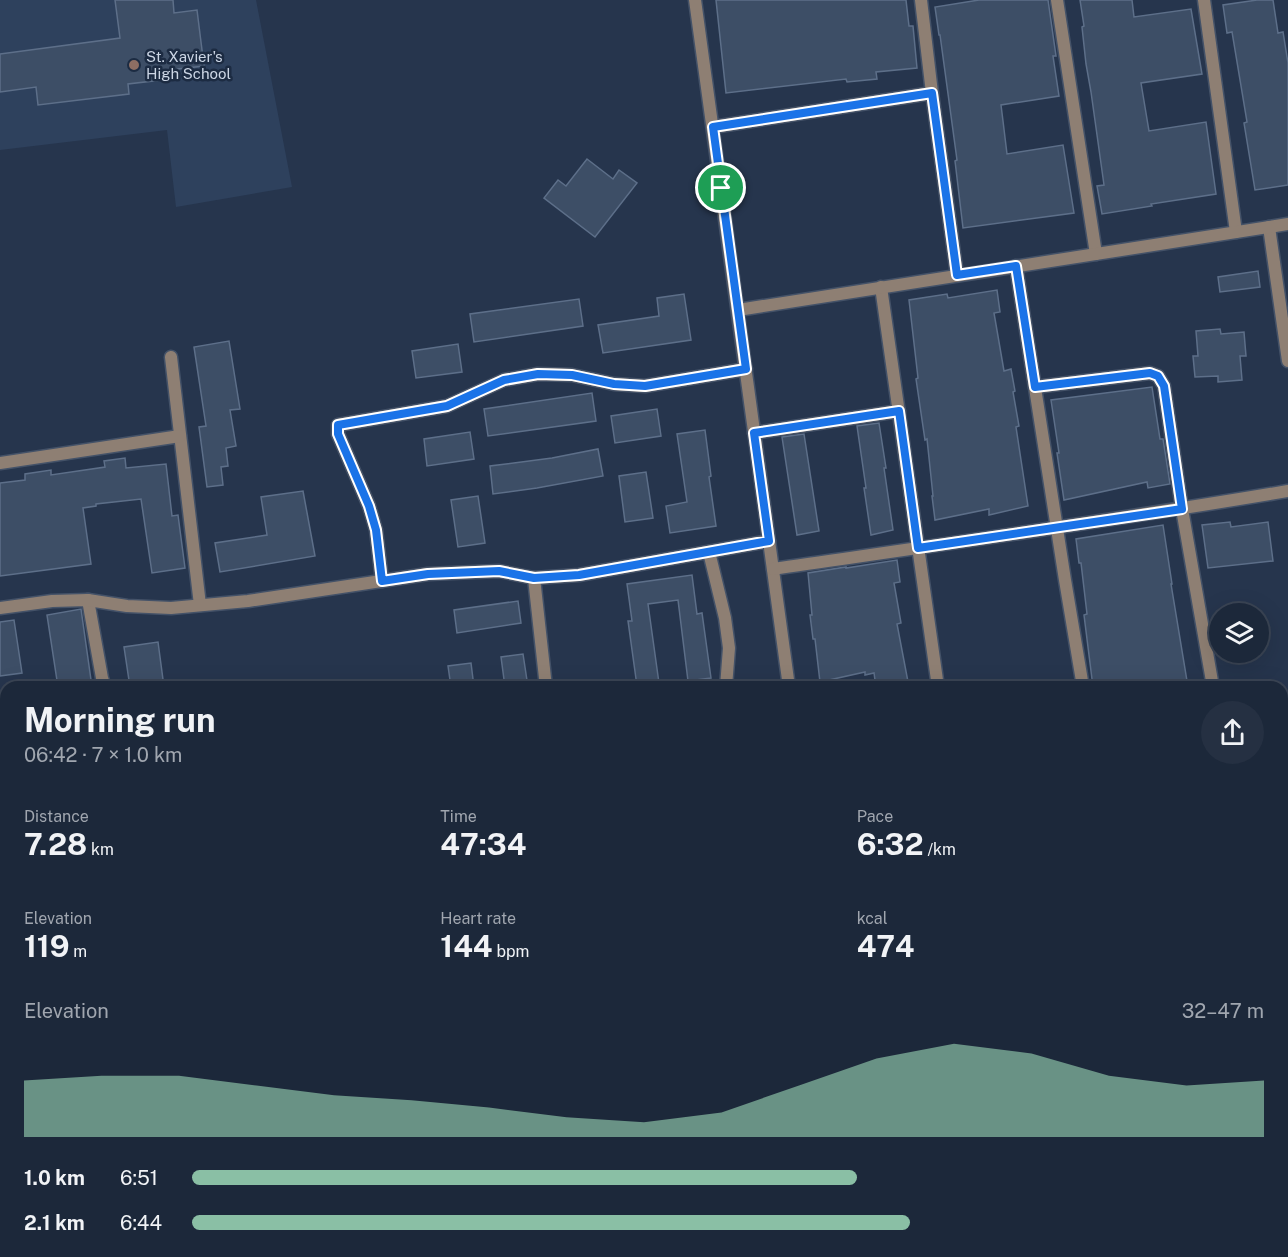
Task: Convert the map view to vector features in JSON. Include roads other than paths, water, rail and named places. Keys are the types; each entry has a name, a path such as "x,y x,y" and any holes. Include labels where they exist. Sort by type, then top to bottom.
{"street":[{"path":"695,0 788,681"},
{"path":"921,0 957,275"},
{"path":"1057,0 1096,254"},
{"path":"1204,0 1236,232"},
{"path":"713,127 932,93"},
{"path":"738,310 1288,224"},
{"path":"1269,227 1288,361"},
{"path":"1016,266 1082,681"},
{"path":"882,287 937,681"},
{"path":"171,357 200,605"},
{"path":"382,581 376,530 369,506 338,434 338,425 447,406 504,380 538,374 572,375 614,384 645,386 746,369"},
{"path":"1035,387 1150,373 1158,376 1164,386 1182,509 1212,681"},
{"path":"754,433 899,411"},
{"path":"0,463 180,436"},
{"path":"773,569 1057,528 1288,491"},
{"path":"0,608 52,601 88,600 127,606 171,608 248,601 428,574 499,571 534,578 579,575 769,541"},
{"path":"709,552 729,648 726,681"},
{"path":"534,578 545,681"},
{"path":"88,600 103,681"}],"place":[{"name":"St. Xavier's High School","path":"134,65"}]}
